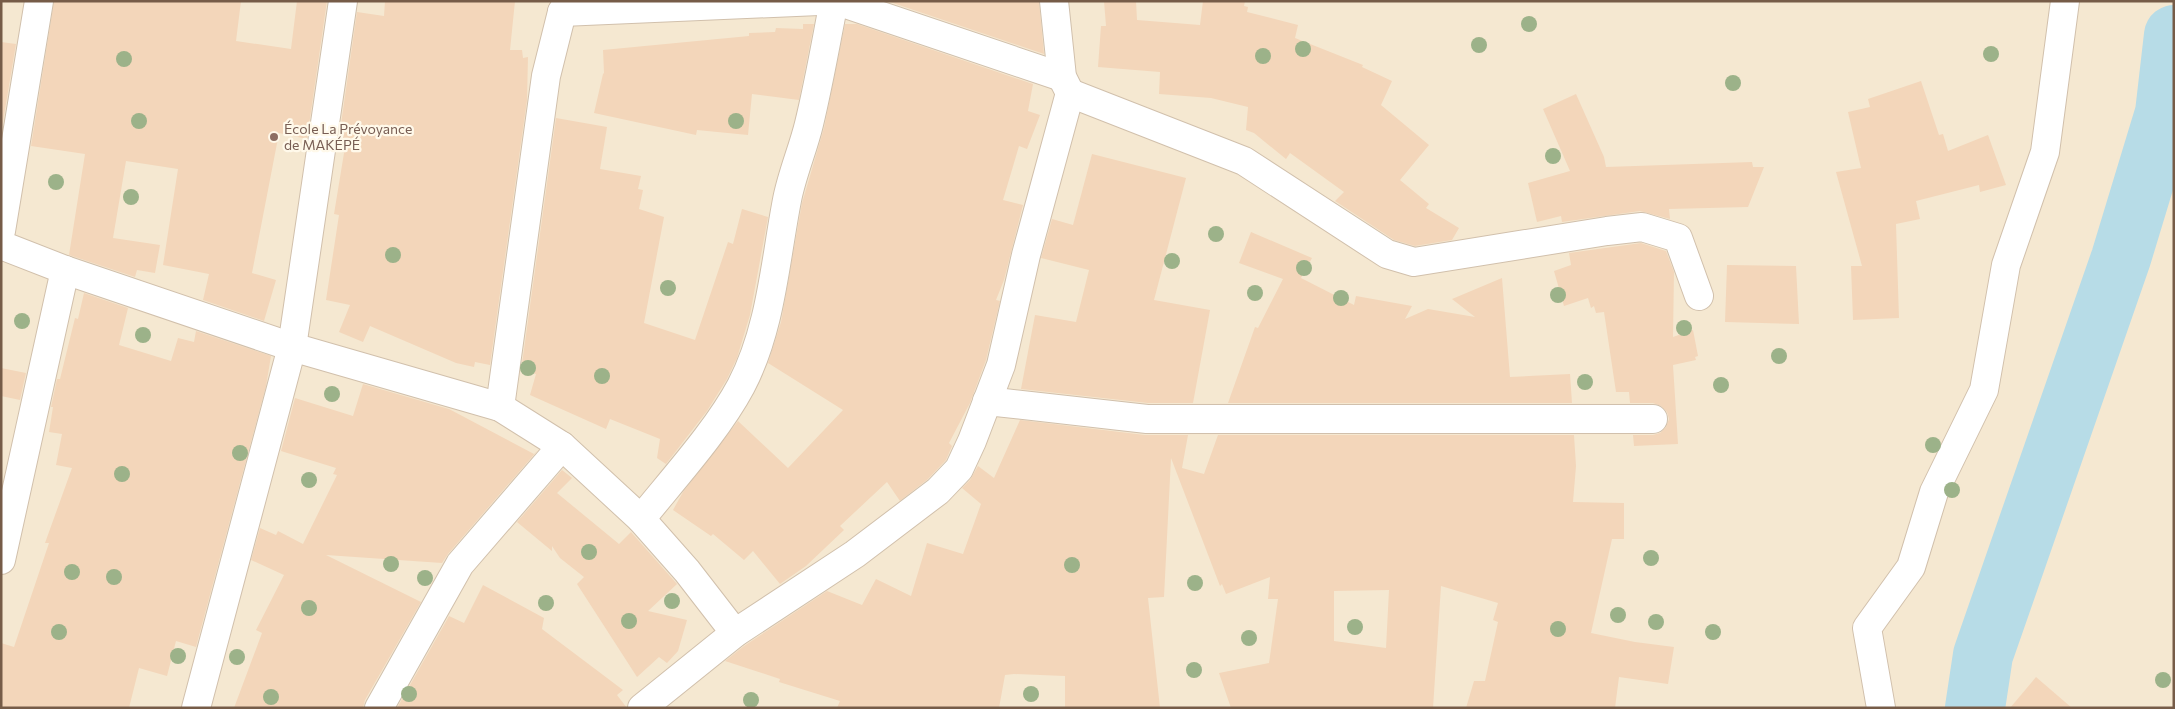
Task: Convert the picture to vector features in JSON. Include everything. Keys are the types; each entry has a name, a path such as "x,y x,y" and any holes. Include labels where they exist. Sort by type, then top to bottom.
{"street":[{"path":"1,230 39,1"},
{"path":"196,708 292,347 343,1"},
{"path":"500,407 546,76 565,7 819,1"},
{"path":"641,520 712,429 740,387 756,355 766,319 791,185 809,125 836,1 1066,85 1244,161 1387,254 1414,262 1642,227 1678,238 1699,296"},
{"path":"642,708 735,633 855,554 938,491 959,469 972,441 1001,365 1066,85 1054,1"},
{"path":"1881,708 1867,628 1911,567 1934,492 1984,390 2006,265 2045,152 2065,1"},
{"path":"1,245 65,270 292,347 500,407 562,446 641,520 687,571 735,633"},
{"path":"1,560 65,270"},
{"path":"987,401 1147,418 1653,419"},
{"path":"379,708 460,564 562,446"}],"shaded area":[{"path":"1,1 2174,1 2174,708 1,708"}],"building":[{"path":"54,1 241,1 236,41 291,49 297,1 327,1 307,139 279,133 252,273 276,280 264,321 203,300 209,274 163,265 178,169 126,161 113,238 160,245 155,273 137,270 135,277 69,255 85,154 31,146"},
{"path":"385,1 515,1 510,50 522,50 523,58 528,57 527,100 490,365 475,362 474,367 456,363 370,326 363,342 339,332 350,305 326,300 339,215 334,214 345,147 338,145 357,12 384,16"},
{"path":"887,1 1039,1 1044,54"},
{"path":"1104,1 1136,1 1137,20 1200,25 1203,1 1245,1 1244,6 1248,7 1247,12 1298,25 1295,38 1363,65 1362,67 1392,81 1381,105 1429,145 1400,180 1429,204 1426,208 1459,228 1452,240 1415,246 1394,240 1335,201 1344,192 1290,153 1286,159 1254,133 1246,130 1248,107 1211,98 1159,94 1160,72 1098,67 1101,26 1106,26"},
{"path":"803,24 814,24 799,100 752,94 748,135 697,130 696,135 594,113 604,73 603,50 749,36 749,33 775,32 776,28 803,29"},
{"path":"845,24 857,24 1033,84 1028,111 1040,115 1027,149 1019,146 1003,200 1023,205 1004,280 996,300 1000,301 986,360 970,403 949,443 952,446 946,460 928,479 900,501 887,482 840,526 844,530 806,566 780,584 753,551 744,560 713,534 711,536 673,510 683,492 738,421 788,468 843,410 768,363 781,322 802,203 824,128"},
{"path":"1,42 16,44 1,134"},
{"path":"1921,81 1939,135 1943,134 1948,151 1988,135 2006,185 1980,192 1979,185 1916,201 1920,219 1896,224 1899,318 1853,320 1851,266 1862,266 1836,172 1861,168 1848,112 1870,107 1868,99"},
{"path":"1576,94 1604,157 1606,167 1752,162 1753,167 1764,167 1748,207 1669,209 1670,219 1640,211 1562,222 1561,216 1537,222 1528,183 1570,171 1543,109"},
{"path":"556,118 607,127 600,169 641,176 638,189 643,190 639,209 664,217 644,323 695,340 728,242 733,244 742,209 768,217 750,315 737,358 727,379 707,411 666,464 657,458 660,439 610,419 606,429 530,395 536,374 521,371"},
{"path":"1092,154 1186,178 1154,300 1210,310 1193,403 1148,403 1021,389 1035,315 1076,322 1089,270 1041,258 1052,219 1073,225"},
{"path":"1251,232 1312,258 1301,278 1354,305 1356,296 1412,306 1405,319 1428,309 1475,317 1452,299 1502,278 1510,377 1570,374 1572,403 1228,403 1255,327 1258,328 1283,279 1239,263"},
{"path":"1641,243 1666,251 1674,272 1673,337 1693,330 1698,356 1695,357 1696,360 1673,365 1678,444 1634,446 1633,435 1653,435 1660,433 1666,427 1669,419 1667,412 1661,406 1653,403 1630,403 1629,392 1616,392 1604,312 1596,313 1594,306 1591,308 1588,298 1564,306 1554,271 1571,265 1569,253"},
{"path":"1727,265 1796,266 1799,324 1725,322"},
{"path":"84,293 128,308 119,345 171,361 178,338 194,342 196,331 271,356 266,386 196,647 176,641 167,676 139,668 129,708 1,708 1,643 14,647 49,543 45,543 72,468 56,465 62,434 49,432 53,407 51,407 57,379 60,379 75,318 78,319"},
{"path":"1,368 26,373 20,400 1,396"},
{"path":"363,384 449,409 534,454 538,450 442,563 326,555 421,602 365,700 363,708 234,708 262,633 256,630 284,575 251,560 260,528 276,535 278,531 303,544 337,475 333,474 336,468 281,451 295,398 353,416"},
{"path":"1020,420 1145,435 1188,435 1182,468 1204,474 1218,435 1574,435 1576,466 1573,502 1624,503 1624,539 1612,539 1591,633 1635,642 1674,647 1668,684 1619,677 1615,708 1466,708 1474,681 1485,681 1498,622 1493,620 1498,603 1441,586 1433,708 1231,708 1219,673 1269,663 1278,599 1268,599 1270,577 1226,594 1222,584 1220,586 1171,458 1164,597 1148,598 1160,708 1065,708 1065,676 1014,674 1005,675 999,708 837,708 840,701 779,682 780,679 725,661 744,646 827,591 862,605 876,579 911,596 927,543 963,554 981,504 962,488 970,480 978,466 994,478","holes":["1389,590 1386,648 1334,641 1334,591"]},
{"path":"562,470 572,478 557,493 619,544 631,532 677,584 648,611 687,620 678,651 667,663 659,657 637,677 577,584 584,577 560,558 552,546 552,551 517,522"},
{"path":"483,585 544,618 542,629 623,690 617,695 627,708 397,708 449,616 464,623"},
{"path":"2036,677 2072,708 2010,708"}],"waterway":[{"path":"1975,708 1983,655 2121,258 2165,113 2174,35"}],"place":[{"name":"École La Prévoyance de MAKÉPÉ","path":"274,137"}]}
